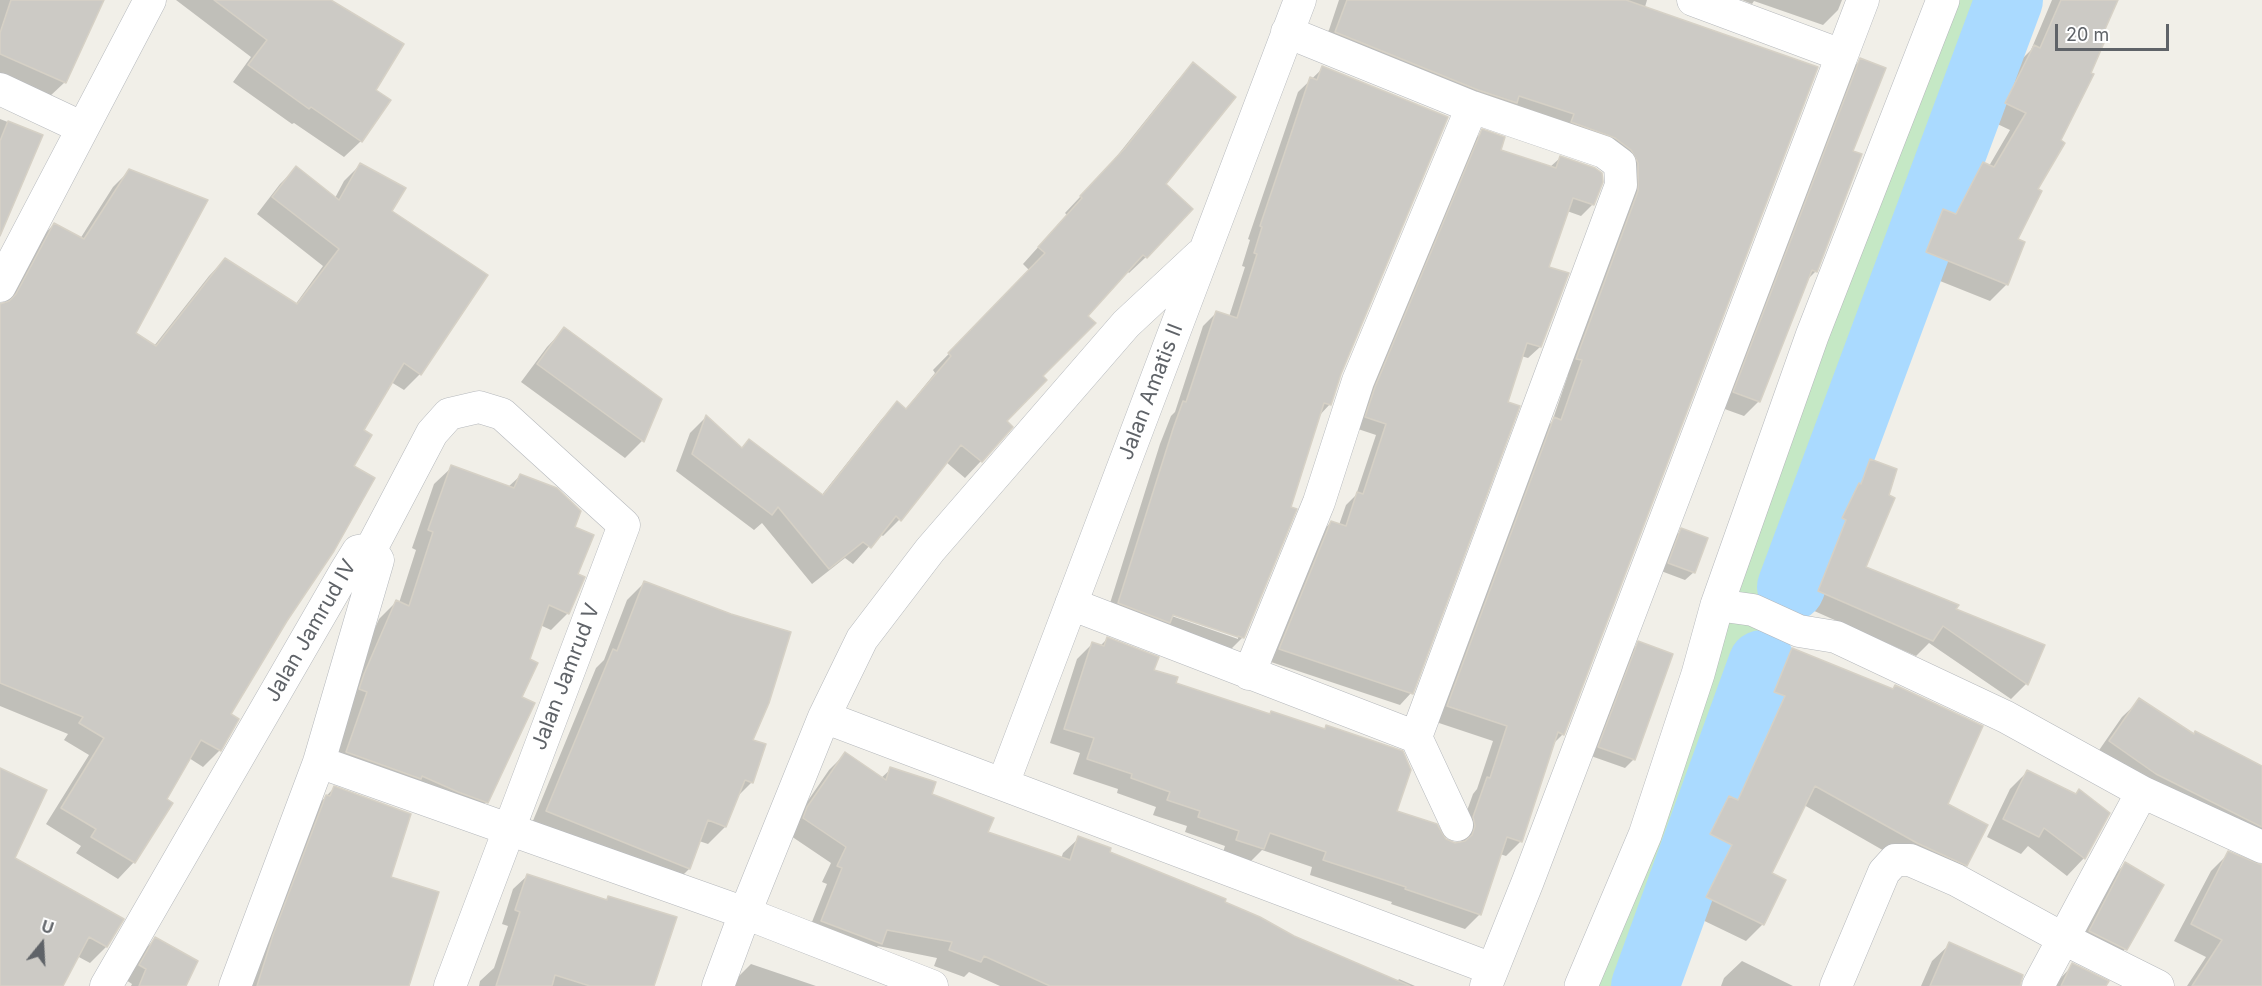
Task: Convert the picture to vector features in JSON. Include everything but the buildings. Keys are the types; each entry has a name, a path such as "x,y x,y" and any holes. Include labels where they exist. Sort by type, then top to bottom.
{"street":[{"path":"0,286 150,0"},
{"name":"Jalan Amatis II","path":"1003,784 1300,0"},
{"path":"1693,0 1842,55"},
{"path":"824,717 1003,784 1489,977 1533,869 1863,0"},
{"path":"1581,986 1645,835 1698,674 1717,605 1812,336 1943,0"},
{"path":"1287,32 1472,107 1604,152 1620,164 1621,185 1416,737"},
{"path":"0,89 83,128"},
{"path":"1250,674 1319,502 1358,381 1472,107"},
{"path":"718,986 745,912 824,717 861,639 930,550 1126,324 1205,250"},
{"name":"Jalan Jamrud IV","path":"106,986 345,572 358,551 371,549 432,434 449,414 479,407 502,414 624,525"},
{"name":"Jalan Jamrud V","path":"450,986 624,525"},
{"path":"235,986 319,762 378,560 371,549"},
{"path":"1071,604 1416,737 1457,825"},
{"path":"1717,605 1753,610 1799,631 1836,637 2006,717 2142,792 2262,847"},
{"path":"319,762 745,912 932,986"},
{"path":"2038,986 2142,792"},
{"path":"1836,986 1884,872 1895,860 1910,860 1956,880 2064,939 2158,986"}],"green space":[{"path":"1943,0 2009,0 1646,986 1581,986"}],"waterway":[{"path":"1791,587 2009,0"},
{"path":"1645,986 1762,664"}]}
